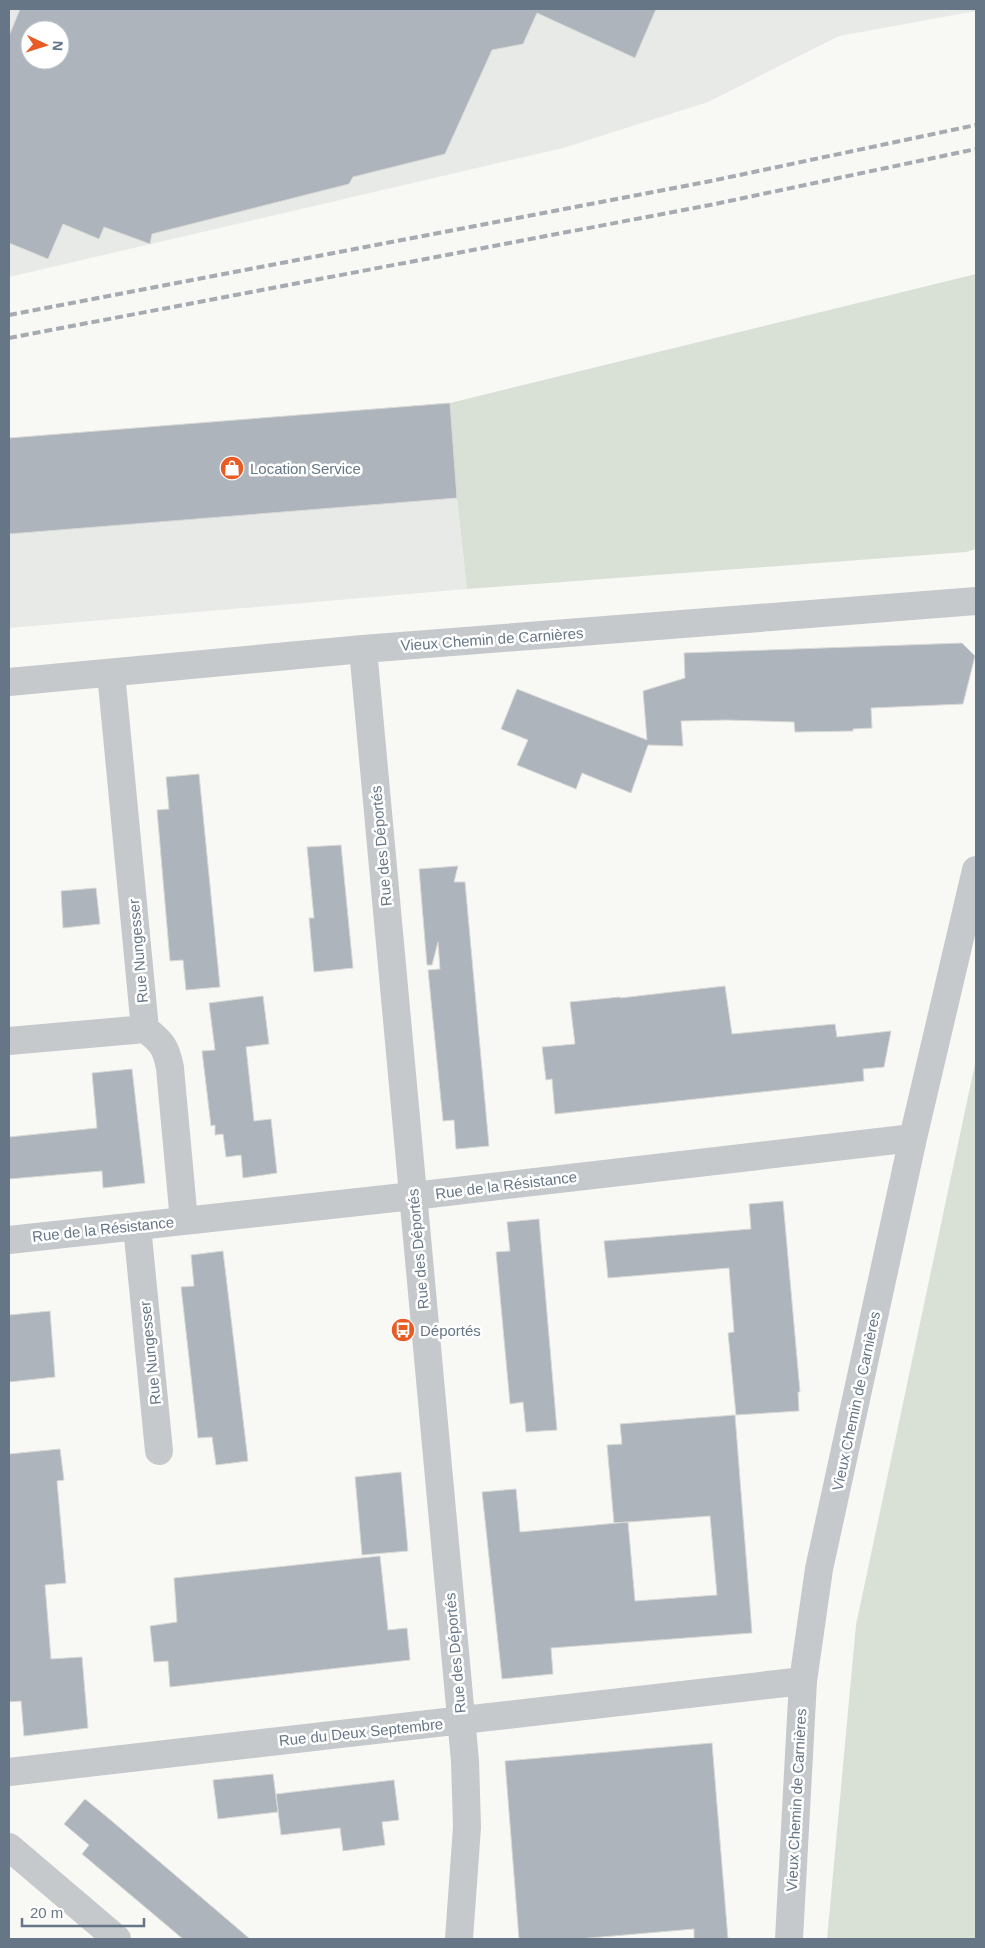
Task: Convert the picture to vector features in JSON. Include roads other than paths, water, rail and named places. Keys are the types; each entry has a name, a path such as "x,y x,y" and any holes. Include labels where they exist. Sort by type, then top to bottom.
{"street":[{"name":"Vieux Chemin de Carnières","path":"9,682 363,649 976,601"},
{"name":"Rue des Déportés","path":"363,649 462,1721 467,1827 459,1939"},
{"name":"Rue Nungesser","path":"111,673 145,1028"},
{"name":"Vieux Chemin de Carnières","path":"789,1939 803,1681 819,1569 913,1138 976,870"},
{"path":"9,1041 145,1028 157,1038 166,1051 170,1068 184,1221"},
{"name":"Rue de la Résistance","path":"9,1240 413,1196 913,1138"},
{"name":"Rue Nungesser","path":"137,1226 159,1451"},
{"name":"Rue du Deux Septembre","path":"9,1772 803,1681"},
{"path":"9,1847 117,1939"}],"railway":[{"path":"9,315 711,181 976,125"},
{"path":"9,338 715,204 976,149"}],"place":[{"name":"Location Service","path":"232,468"},
{"name":"Déportés","path":"403,1330"}]}
